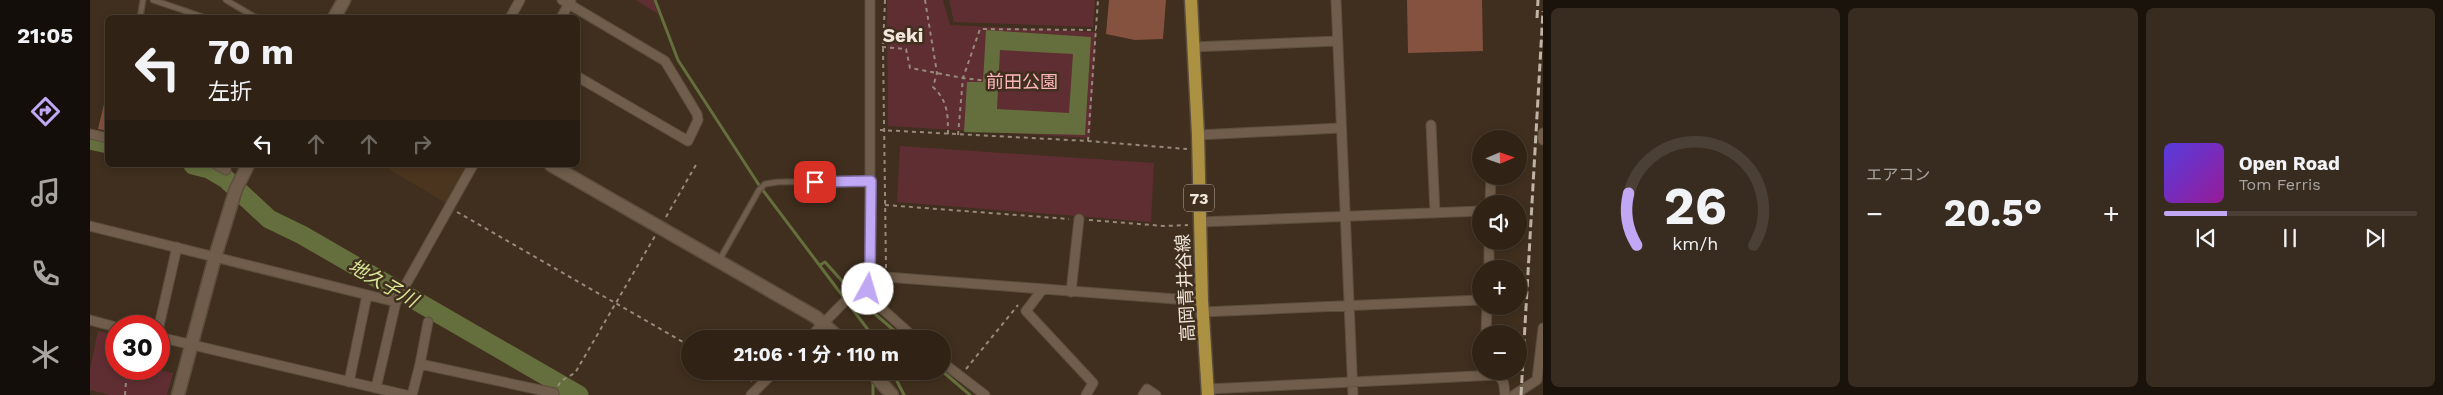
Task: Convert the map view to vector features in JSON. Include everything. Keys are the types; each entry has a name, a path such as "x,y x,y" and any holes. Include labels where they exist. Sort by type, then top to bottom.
{"main road":[{"name":"高岡青井谷線","path":"1191,0 1192,47 1199,149 1193,223 1203,306 1208,392"}],"street":[{"path":"336,15 344,0"},
{"path":"512,15 520,0"},
{"path":"817,330 866,279 870,270 870,0"},
{"path":"1336,0 1352,395"},
{"path":"562,15 567,1 665,62 697,114 698,120 688,141 580,78"},
{"path":"1192,47 1338,41"},
{"path":"1431,125 1434,213"},
{"path":"1198,135 1340,128"},
{"path":"1543,132 1543,140"},
{"path":"90,134 105,137"},
{"path":"221,167 226,170"},
{"path":"178,395 215,257 236,189 247,167"},
{"path":"376,388 397,300 472,167"},
{"path":"555,167 719,260 824,323 831,330"},
{"path":"1193,223 1472,211"},
{"path":"1071,292 1079,220"},
{"path":"90,226 367,295 397,300"},
{"path":"161,315 177,247"},
{"path":"866,279 886,277 1071,292 1203,306 1348,306 1472,300"},
{"path":"866,279 870,298 906,330"},
{"path":"1042,290 1026,311 1094,383 1086,395"},
{"path":"349,382 367,295"},
{"path":"90,320 105,324"},
{"path":"412,395 428,322"},
{"path":"1514,395 1540,381 1543,328"},
{"path":"170,340 406,395"},
{"path":"420,364 557,389"},
{"path":"951,370 985,395"},
{"path":"1208,392 1472,375"},
{"path":"751,395 766,380"},
{"path":"879,380 888,391"},
{"path":"1502,380 1505,395"},
{"path":"1143,395 1147,389 1156,395"}],"lane":[{"path":"140,15 143,0"},
{"path":"153,0 197,15"},
{"path":"226,0 251,15"},
{"path":"719,260 759,190 766,184 778,182 871,181"}],"path":[{"path":"885,0 883,47 886,277"},
{"path":"924,0 937,73 933,87 942,96 948,113 948,135"},
{"path":"1088,141 1098,0"},
{"path":"958,136 963,78 980,29 1096,30"},
{"path":"870,46 906,49 910,68 996,82"},
{"path":"870,129 958,136 1088,141 1199,149"},
{"path":"557,389 575,373 697,163"},
{"path":"885,205 1164,226 1193,223"},
{"path":"449,207 681,341"},
{"path":"960,377 1028,293 1028,289"},
{"path":"126,395 127,380"},
{"path":"750,380 760,386"}],"shaded area":[{"path":"986,30 1091,37 1085,135 964,132 967,82 983,82","holes":["1000,50 1073,54 1069,113 997,109"]},
{"path":"385,167 466,167 446,203"}],"green space":[{"path":"636,0 653,0 658,14"},
{"name":"前田公園","path":"887,0 943,0 950,25 1096,32 1090,138 888,126"},
{"path":"949,0 1095,0 1093,27 954,22"},
{"path":"900,146 1154,163 1151,222 897,202"},
{"path":"98,331 105,333 105,380 170,380 170,373 173,373 167,395 110,395 90,390 90,369"}],"building":[{"path":"1109,0 1166,0 1163,39 1135,40 1106,34"},
{"path":"1407,0 1482,0 1483,51 1408,53"},
{"path":"104,104 105,104 105,130 98,129"}],"waterway":[{"path":"655,0 678,60 759,185 868,330"},
{"name":"地久子川","path":"90,140 105,143"},
{"name":"地久子川","path":"201,167 209,169 226,179 269,219 302,235 579,395"},
{"path":"820,265 825,262 860,301 894,330"},
{"path":"951,379 970,395"},
{"path":"873,380 873,395"},
{"path":"896,380 904,395"}],"railway":[{"path":"1537,18 1538,0"},
{"path":"1521,395 1543,11"}],"district":[{"name":"Seki","path":"903,35"}],"route":[{"path":"815,182 871,181 870,270 866,279 868,289"}]}
